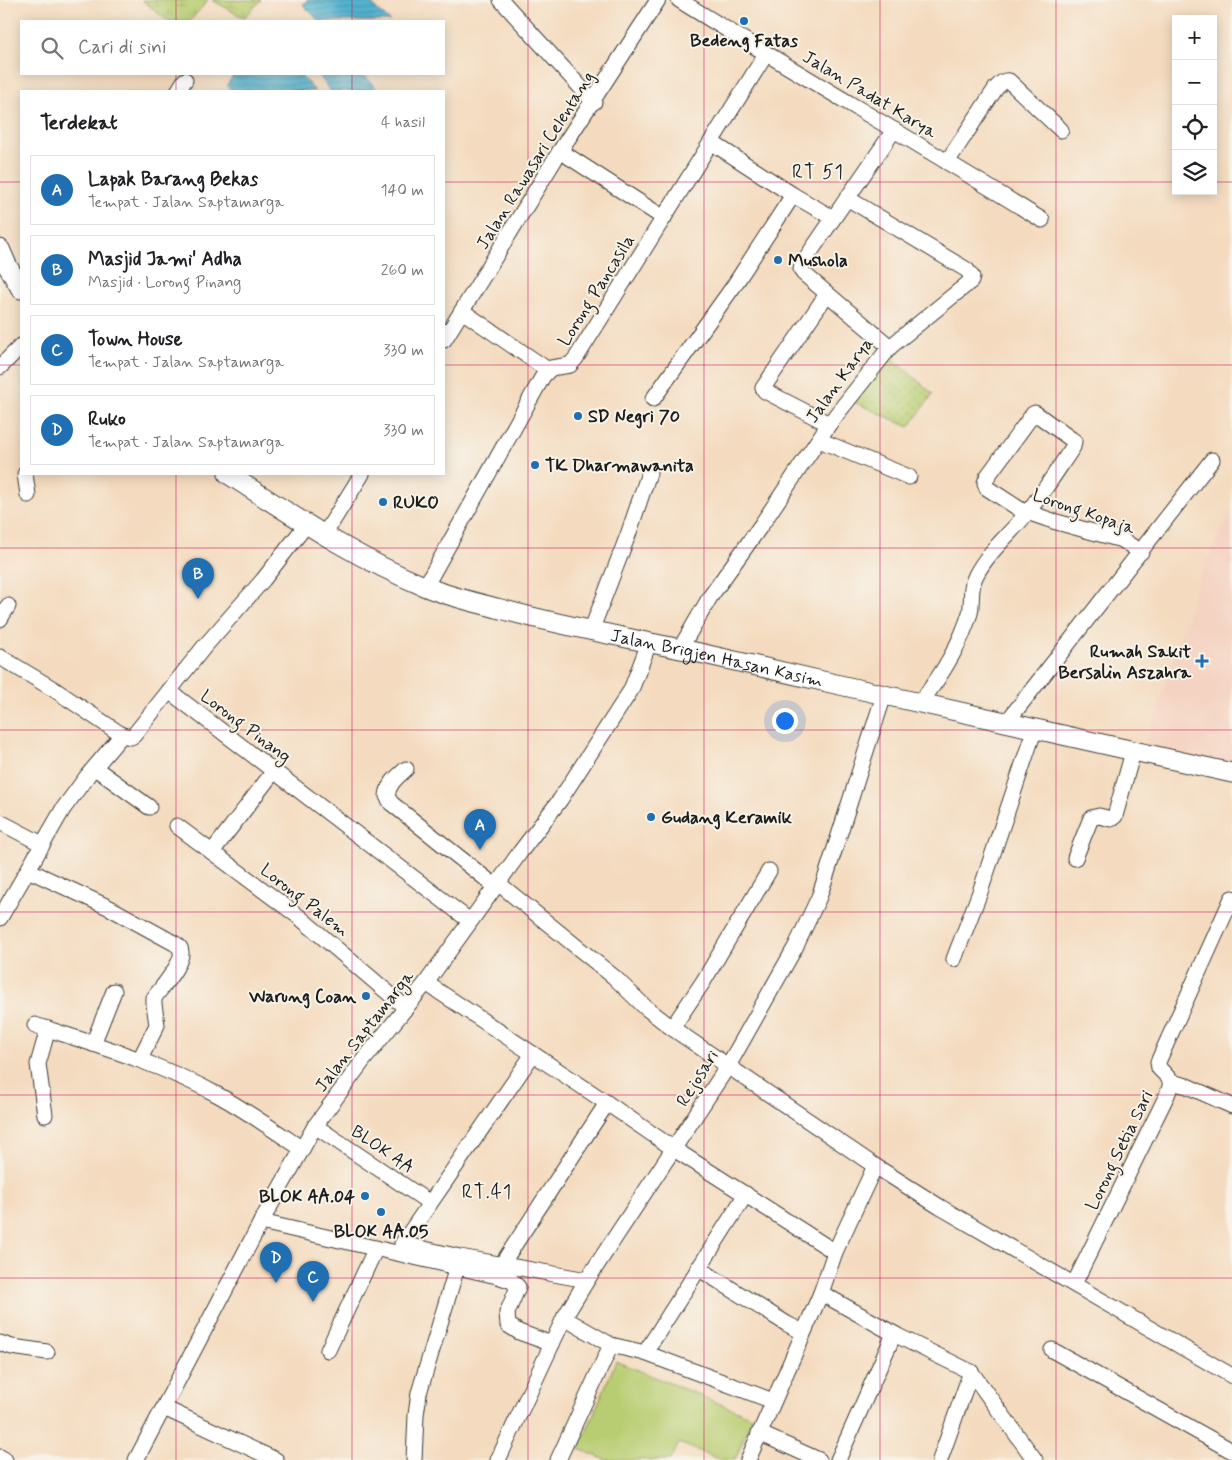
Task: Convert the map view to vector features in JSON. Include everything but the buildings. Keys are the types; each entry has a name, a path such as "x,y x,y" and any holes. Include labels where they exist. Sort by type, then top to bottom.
{"street":[{"path":"501,0 594,102"},
{"name":"Jalan Rawasari Celentang","path":"445,338 560,151 594,102 658,0"},
{"name":"Jalan Padat Karya","path":"679,0 1042,220"},
{"name":"Lorong Pancasila","path":"548,370 568,366 572,362 766,54"},
{"path":"947,162 1001,82 1009,81 1061,130"},
{"name":"Jalan Karya","path":"680,649 710,597 829,424 890,347 803,273 801,267 894,130"},
{"path":"712,142 793,195 833,218"},
{"path":"560,151 664,218"},
{"path":"653,399 733,286 793,195"},
{"path":"847,198 966,270 972,277 972,281 890,347"},
{"path":"827,294 763,388 765,391 829,424"},
{"path":"424,587 530,398 548,370 462,312"},
{"path":"0,367 20,347"},
{"name":"Lorong Kopaja","path":"1028,512 1074,444 1071,439 1035,413 1032,414 986,477 985,483 989,489 1009,503 1028,512 1122,540 1141,552"},
{"path":"819,440 909,477"},
{"name":"Lorong Kopaja","path":"1006,723 1212,460"},
{"path":"591,631 628,535 649,473"},
{"path":"25,475 28,495"},
{"name":"Jalan Brigjen Hasan Kasim","path":"230,475 306,525 388,570 424,587 527,616 591,631 680,649 920,703 1034,731 1232,774"},
{"path":"324,535 361,475"},
{"path":"920,703 959,643 970,611 972,585 976,575 986,560 1028,512"},
{"path":"0,657 122,735 128,737 134,735 232,614 263,580 306,525"},
{"name":"Jalan Saptamarga","path":"136,1460 261,1222 315,1126 362,1062 426,983 496,884 560,800 620,708 638,674 649,643"},
{"name":"Lorong Pinang","path":"170,691 470,921"},
{"name":"Rejosari","path":"498,1460 564,1318 728,1066 796,946 819,897 884,695"},
{"path":"954,958 980,892 1034,731"},
{"path":"0,918 63,809 122,735"},
{"path":"1075,858 1091,818 1099,816 1111,819 1115,816 1133,752"},
{"path":"95,768 149,807"},
{"path":"406,769 390,786 388,796 391,803 614,977 644,1007 672,1028 875,1166 940,1207 1232,1376"},
{"path":"212,852 274,771"},
{"path":"0,822 42,844"},
{"name":"Lorong Palem","path":"177,826 298,916 406,1008"},
{"path":"28,870 110,908 174,942 180,948 179,962 154,998 157,1024 140,1059"},
{"path":"672,1028 703,982 770,872"},
{"name":"Lorong Setia Sari","path":"1074,1284 1168,1095 1171,1082 1159,1068 1158,1062 1232,898"},
{"path":"426,983 674,1149 835,1252"},
{"path":"92,1044 114,992"},
{"path":"45,1115 38,1064 42,1027 140,1059 216,1094 243,1109 302,1149"},
{"path":"533,1054 402,1244 587,1280"},
{"path":"1171,1082 1196,1090 1232,1106"},
{"path":"502,1264 607,1103"},
{"name":"BLOK AA","path":"315,1126 430,1203"},
{"path":"748,1460 820,1292 835,1252 875,1166"},
{"path":"645,1353 746,1194"},
{"path":"261,1222 512,1280 518,1288 507,1313 508,1325 519,1332 552,1344"},
{"path":"328,1350 376,1248"},
{"path":"414,1460 419,1393 457,1267"},
{"path":"698,1268 803,1332"},
{"path":"820,1292 894,1334 971,1372 1035,1460"},
{"path":"564,1318 611,1345 645,1353 773,1401"},
{"path":"838,1460 894,1334"},
{"path":"0,1343 12,1347 46,1352"},
{"path":"558,1460 611,1345"},
{"path":"1052,1350 1232,1451"},
{"path":"940,1460 971,1372"},
{"path":"164,1408 276,1460"},
{"path":"759,1433 819,1460"},
{"path":"0,1457 4,1460"}],"shaded area":[{"name":"Rumah Sakit Bersalin Aszahra","path":"1232,508 1232,765 1146,745 1199,577"}],"green space":[{"path":"142,0 208,0 191,20 167,20"},
{"path":"212,0 261,0 244,18"},
{"path":"891,357 933,394 909,427 854,402"},
{"path":"616,1361 752,1417 735,1460 722,1460 679,1443 671,1460 606,1460 579,1449"}],"water":[{"path":"307,0 367,0 389,20 318,20 303,5"},
{"path":"300,75 314,90 231,90 227,85 233,76"},
{"path":"319,75 365,75 377,90 329,90"}],"place":[{"name":"Bedeng Fatas","path":"744,21"},
{"name":"Mushola","path":"778,260"},
{"name":"SD Negri 70","path":"578,416"},
{"name":"TK Dharmawanita","path":"535,465"},
{"name":"RUKO","path":"383,502"},
{"name":"Masjid Jami' Adha","path":"198,599"},
{"name":"Rumah Sakit Bersalin Aszahra","path":"1202,661"},
{"name":"Gudang Keramik","path":"651,817"},
{"name":"Lapak Barang Bekas","path":"480,850"},
{"name":"Warung Coan","path":"366,996"},
{"name":"BLOK AA.04","path":"365,1196"},
{"name":"BLOK AA.05","path":"381,1212"},
{"name":"Ruko","path":"276,1283"},
{"name":"Town House","path":"313,1302"}],"district":[{"name":"RT 51","path":"818,171"},
{"name":"RT.41","path":"487,1191"}]}
